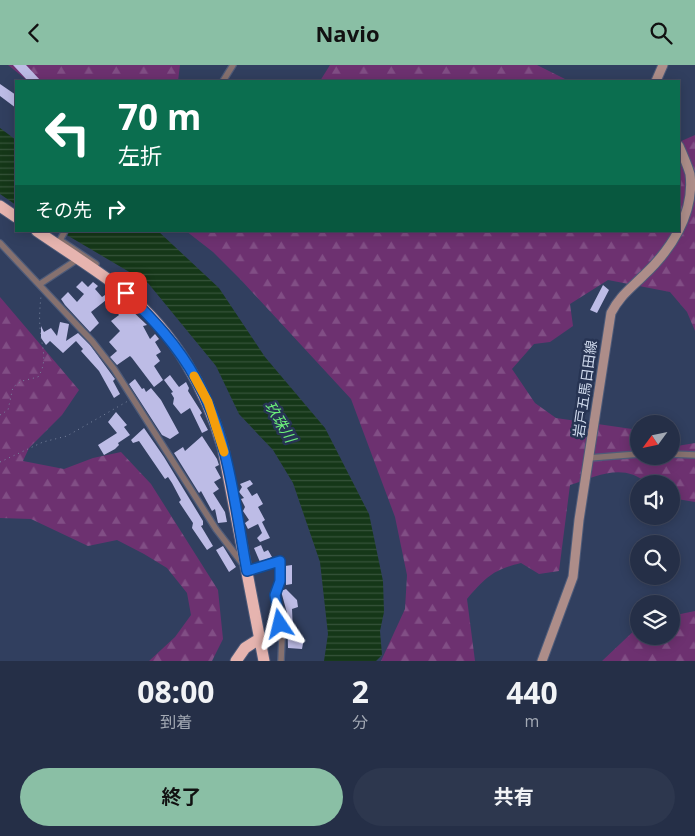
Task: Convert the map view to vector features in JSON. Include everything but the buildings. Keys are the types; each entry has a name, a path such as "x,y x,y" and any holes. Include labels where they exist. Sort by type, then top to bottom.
{"highway":[{"path":"0,206 15,216"},
{"path":"38,232 126,293 155,321 178,350 197,379 214,419 223,448 264,659"},
{"path":"236,661 245,648 259,639"}],"main road":[{"path":"656,80 663,65"},
{"name":"岩戸五馬日田線","path":"680,148 692,183 692,202 688,217 680,231"},
{"name":"岩戸五馬日田線","path":"542,661 573,577 611,313 618,300 644,276 674,242 680,232"}],"street":[{"path":"224,80 233,65"},
{"path":"64,232 60,240 96,263 93,269"},
{"path":"0,243 92,341 134,399 216,529 234,549 247,571 280,561 280,581 275,595 282,638 281,661"},
{"path":"42,287 78,259"},
{"path":"680,454 695,455"},
{"path":"589,458 630,455"}],"path":[{"path":"0,415 8,410 13,387 22,381 38,377 44,368 45,350 40,328 40,296 42,287"},
{"path":"0,462 43,442 67,436 134,399"}],"green space":[{"path":"8,65 180,65 178,80 27,80"},
{"path":"330,65 537,65 567,80 321,80"},
{"path":"695,135 695,331 687,312 670,292 608,280 570,304 573,326 550,342 534,344 512,369 535,403 556,418 630,429 630,465 680,465 680,446 695,443 695,502 680,500 680,475 632,475 620,472 600,475 570,485 559,571 539,574 521,563 503,568 491,575 467,599 475,661 381,661 405,609 407,575 395,517 351,399 241,280 213,252 187,232 680,232 680,142"},
{"path":"0,297 79,390 62,415 29,448 23,461 64,469 93,458 121,452 151,484 218,590 223,639 212,661 149,661 175,637 191,615 187,593 167,568 117,540 88,546 31,519 0,518"},
{"path":"695,611 695,661 602,661 630,635 630,645 680,645 680,614"}],"water":[{"path":"0,128 15,139 15,204 0,194"},
{"name":"玖珠川","path":"62,232 159,232 219,288 265,357 325,428 369,514 383,581 384,612 380,631 382,655 376,661 324,661 328,634 320,562 293,483 273,450 239,414 216,366 148,283"}],"slow traffic":[{"path":"194,376 208,402 224,452"}],"route":[{"path":"126,293 155,321 178,350 197,379 208,402 217,427 231,481 247,571 280,561 280,581 275,595 280,624"}]}
